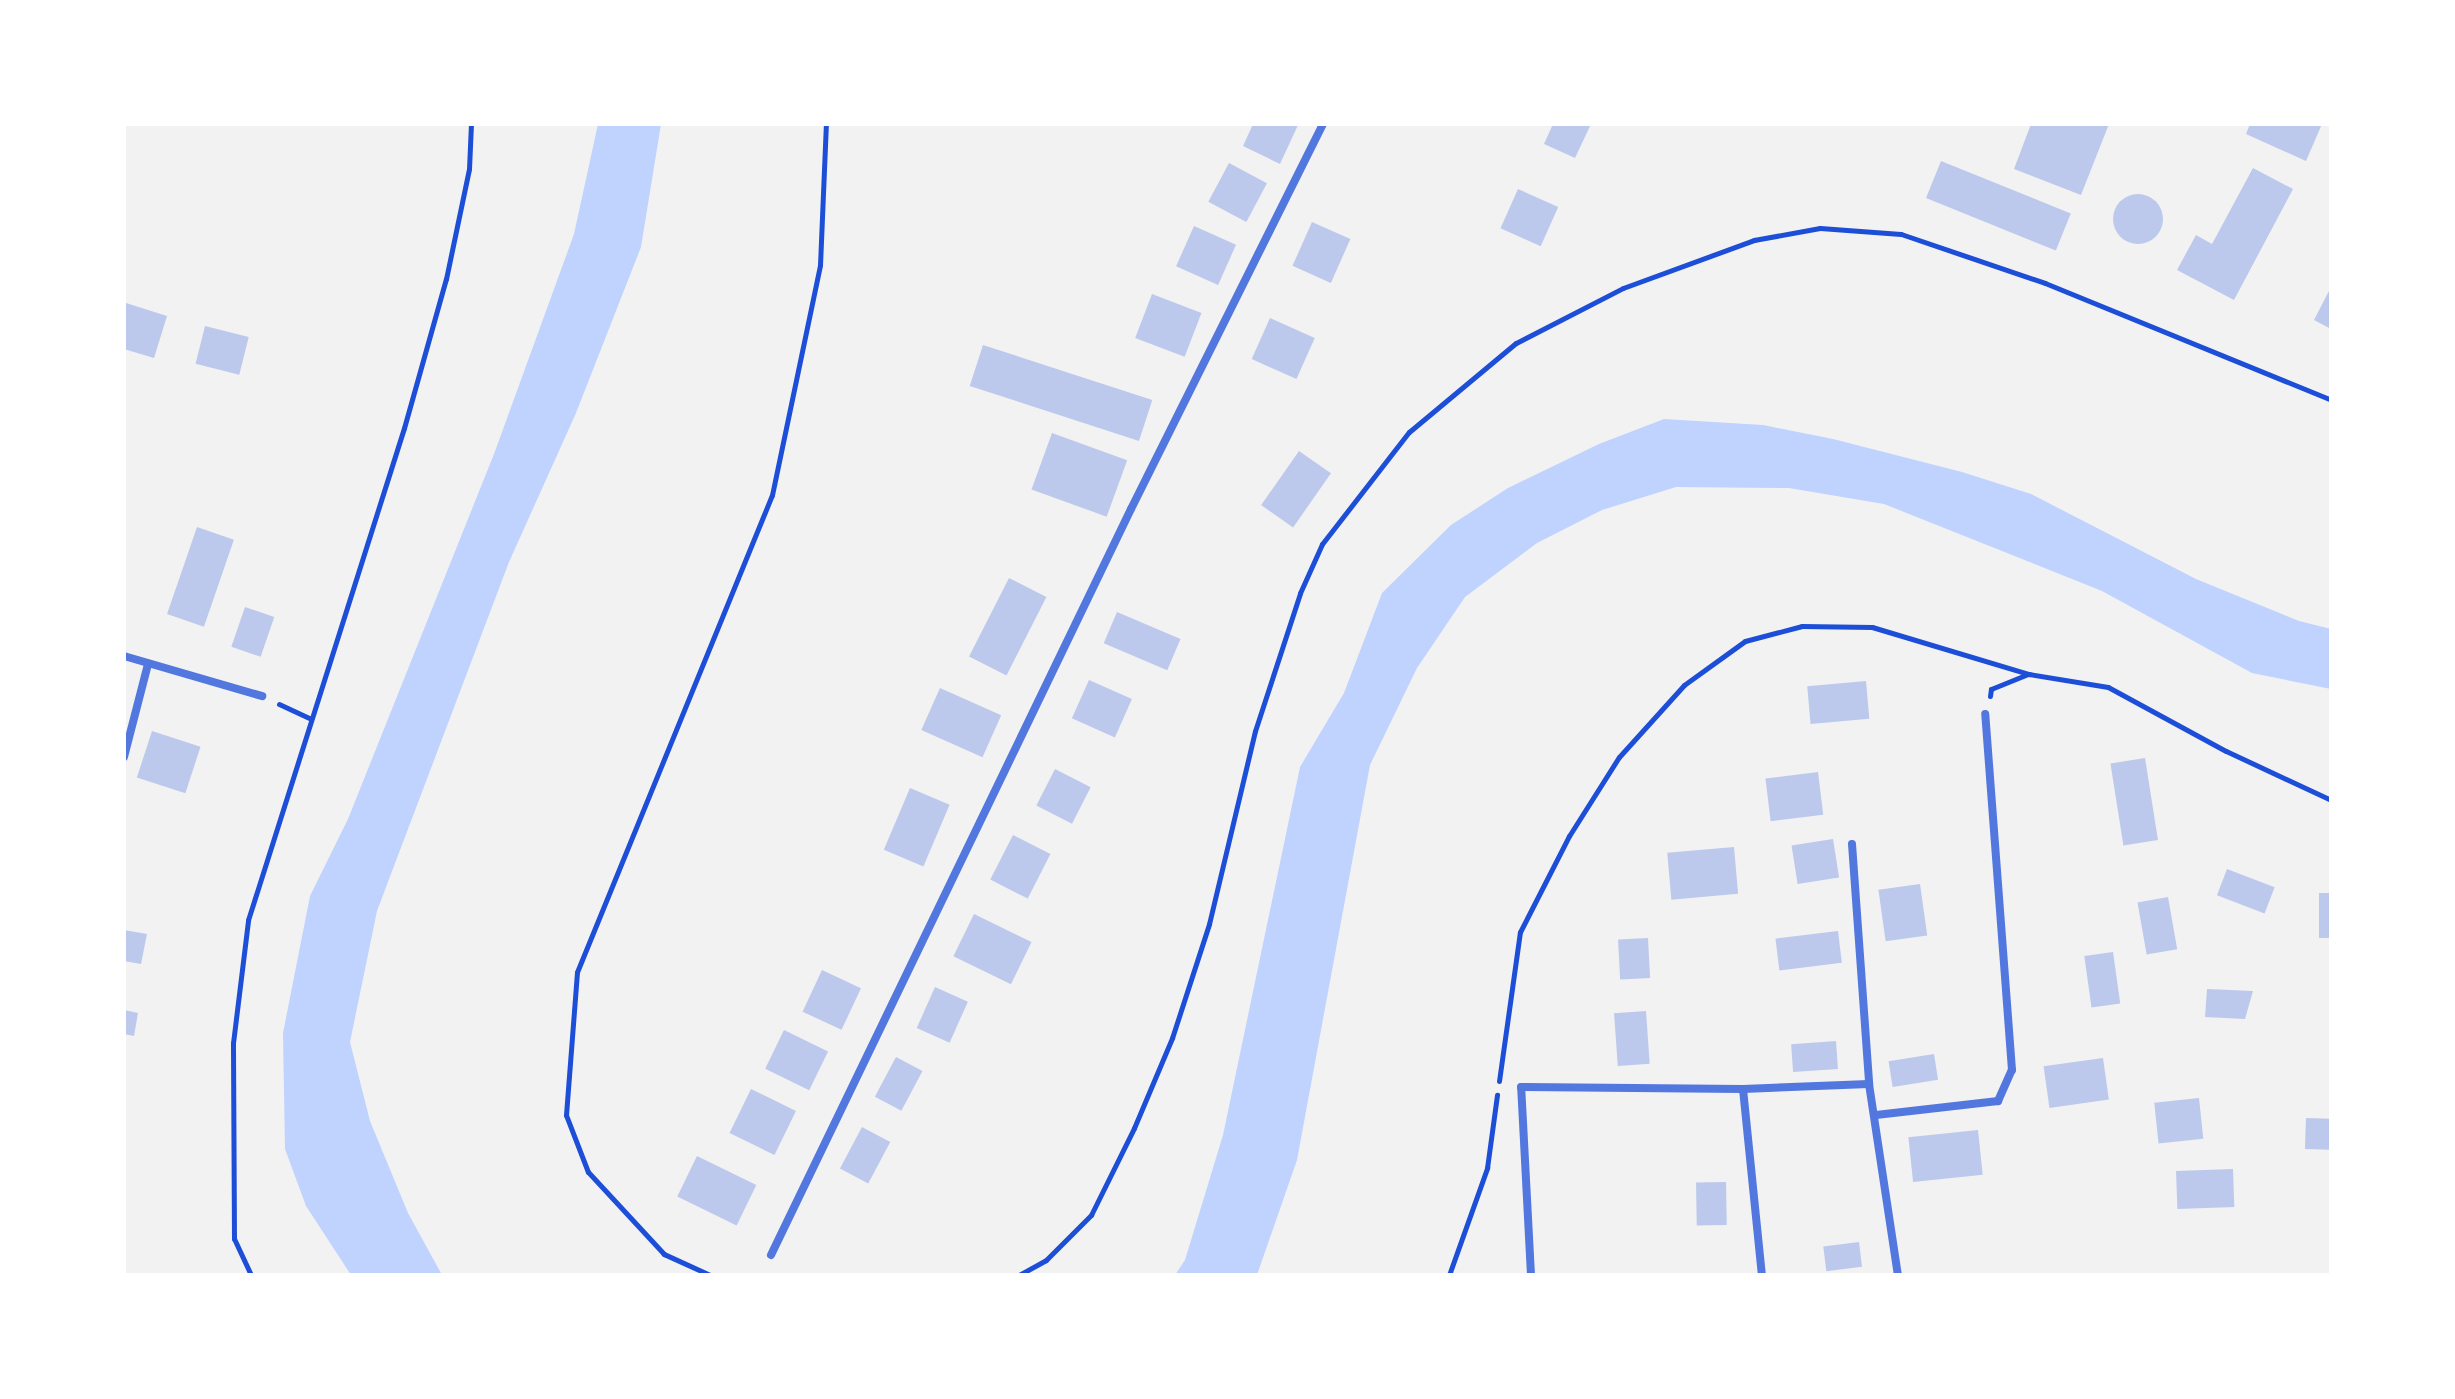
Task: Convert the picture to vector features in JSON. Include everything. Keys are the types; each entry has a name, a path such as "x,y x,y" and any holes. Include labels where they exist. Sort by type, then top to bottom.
{"street":[{"path":"771,1255 1117,537 1323,124"},
{"path":"124,656 262,696"},
{"path":"124,757 148,664"},
{"path":"1876,1115 1998,1101 2012,1070 1985,714"},
{"path":"1852,844 1869,1084 1898,1275"},
{"path":"1531,1275 1521,1087 1743,1089 1869,1084"},
{"path":"1743,1089 1762,1275"}],"path":[{"path":"251,1275 234,1239 233,1043 248,920 404,428 446,279 469,169 471,124"},
{"path":"710,1275 664,1254 588,1172 566,1115 577,972 772,495 820,265 826,124"},
{"path":"1019,1275 1046,1260 1091,1215 1172,1038 1209,924 1255,731 1300,593 1322,544 1409,432 1516,343 1623,288 1754,240 1820,228 1901,234 2045,283 2331,400"},
{"path":"1449,1275 1487,1168 1520,932 1569,836 1619,757 1684,685 1745,641 1802,626 1872,627 2029,674 2108,687 2226,751 2331,800"},
{"path":"1985,714 1991,689 2029,674"},
{"path":"262,696 311,719"}],"water":[{"path":"598,124 661,124 641,247 576,413 509,562 377,911 350,1042 370,1121 408,1213 442,1275 351,1275 306,1206 285,1149 283,1033 310,896 348,819 494,454 574,234"},
{"path":"1664,419 1763,425 1833,439 1962,472 2031,494 2196,579 2299,621 2331,629 2331,689 2252,673 2102,591 1884,504 1789,488 1676,487 1602,510 1537,543 1465,597 1417,668 1370,765 1297,1160 1257,1275 1175,1275 1185,1260 1223,1135 1300,767 1344,693 1382,593 1451,525 1508,488 1599,444"}],"building":[{"path":"1253,124 1298,125 1280,164 1243,146"},
{"path":"1553,124 1591,124 1575,158 1544,144"},
{"path":"2031,124 2109,124 2081,195 2014,169"},
{"path":"2250,124 2322,124 2306,161 2246,134"},
{"path":"1941,161 2071,213 2056,251 1926,198"},
{"path":"1229,163 1267,183 1246,222 1208,202"},
{"path":"2253,168 2293,189 2234,300 2177,270 2196,235 2212,244"},
{"path":"1518,189 1558,207 1541,246 1501,228"},
{"path":"2138,194 2156,201 2163,219 2156,237 2138,244 2120,237 2113,219 2120,201"},
{"path":"1312,222 1350,239 1331,283 1292,266"},
{"path":"1194,226 1236,245 1218,285 1176,266"},
{"path":"2331,287 2331,329 2314,320"},
{"path":"1152,294 1201,313 1185,357 1135,338"},
{"path":"126,303 167,316 154,358 124,349"},
{"path":"1270,318 1315,338 1296,379 1252,359"},
{"path":"205,326 249,337 239,375 196,364"},
{"path":"983,345 1152,400 1139,441 970,386"},
{"path":"1052,433 1127,460 1107,517 1031,489"},
{"path":"1299,451 1331,473 1293,527 1261,505"},
{"path":"197,527 234,540 204,627 167,614"},
{"path":"1009,578 1046,597 1006,675 969,656"},
{"path":"245,607 274,617 261,657 231,647"},
{"path":"1117,612 1181,639 1167,670 1104,643"},
{"path":"1089,680 1132,699 1115,737 1072,718"},
{"path":"1866,681 1869,719 1811,724 1807,686"},
{"path":"940,688 1001,715 982,757 921,730"},
{"path":"152,731 201,747 185,793 137,778"},
{"path":"2145,758 2158,840 2123,845 2110,763"},
{"path":"1055,769 1091,787 1072,824 1036,806"},
{"path":"1818,772 1823,815 1771,821 1765,778"},
{"path":"910,788 950,805 923,866 884,850"},
{"path":"1013,835 1050,854 1028,899 990,880"},
{"path":"1833,839 1839,878 1798,884 1792,846"},
{"path":"1734,847 1738,894 1671,900 1667,853"},
{"path":"2227,869 2275,887 2265,913 2217,895"},
{"path":"1920,884 1927,935 1886,941 1878,890"},
{"path":"2319,893 2331,893 2331,938 2319,938"},
{"path":"2168,897 2177,949 2147,955 2137,902"},
{"path":"974,914 1032,942 1011,984 953,956"},
{"path":"124,930 147,934 141,964 124,961"},
{"path":"1838,931 1842,963 1779,970 1775,939"},
{"path":"1648,938 1650,978 1620,980 1618,940"},
{"path":"2113,952 2120,1003 2092,1008 2084,956"},
{"path":"822,970 861,988 842,1030 803,1012"},
{"path":"935,987 968,1002 950,1043 917,1028"},
{"path":"2207,989 2253,991 2245,1019 2205,1017"},
{"path":"124,1010 138,1013 134,1036 124,1034"},
{"path":"1646,1011 1650,1064 1618,1066 1614,1013"},
{"path":"784,1030 828,1051 809,1090 765,1069"},
{"path":"1836,1041 1838,1069 1793,1072 1791,1044"},
{"path":"1934,1054 1938,1080 1893,1087 1889,1061"},
{"path":"896,1057 922,1071 901,1111 875,1097"},
{"path":"2103,1058 2109,1100 2049,1108 2044,1066"},
{"path":"751,1089 796,1111 774,1155 730,1133"},
{"path":"2199,1098 2203,1139 2159,1143 2154,1103"},
{"path":"2306,1118 2331,1119 2330,1150 2305,1149"},
{"path":"862,1127 890,1142 868,1184 840,1168"},
{"path":"1978,1130 1983,1175 1913,1182 1908,1137"},
{"path":"697,1156 756,1185 737,1225 677,1196"},
{"path":"2233,1169 2234,1207 2177,1209 2176,1171"},
{"path":"1726,1182 1727,1225 1697,1226 1696,1183"},
{"path":"1859,1242 1862,1267 1826,1271 1823,1246"}]}
